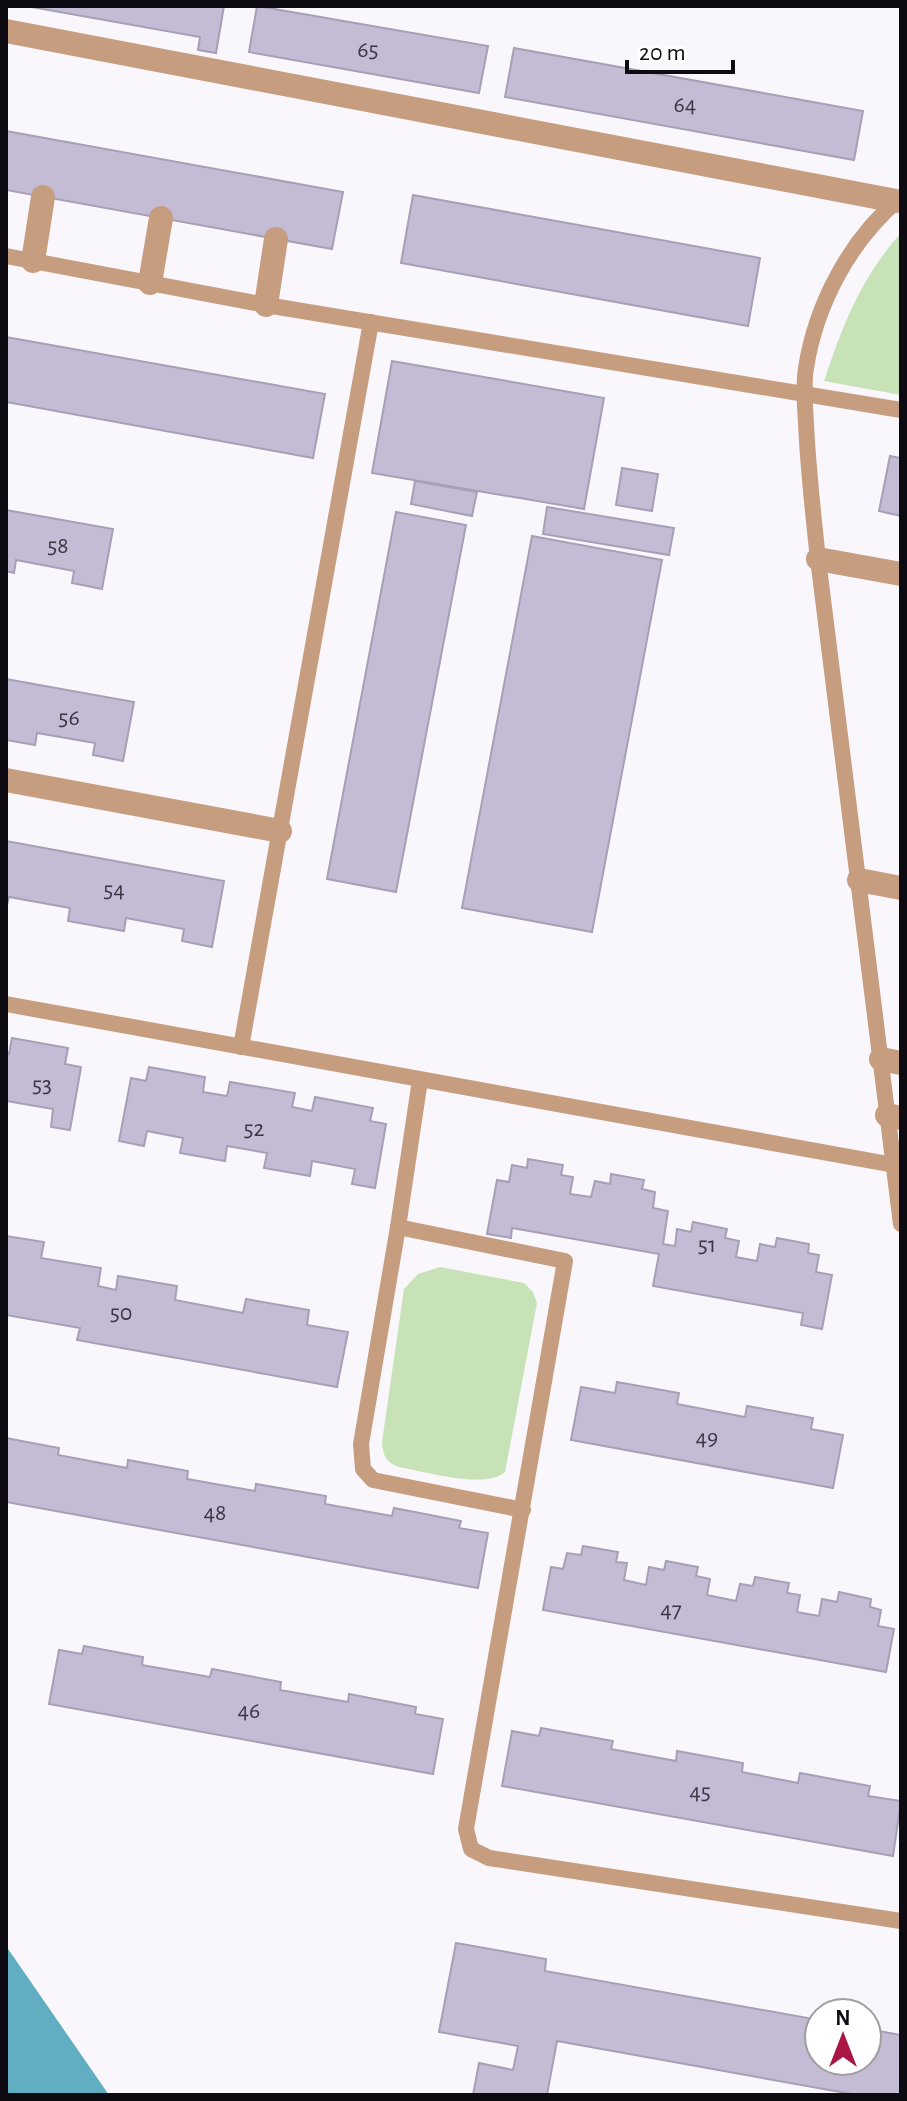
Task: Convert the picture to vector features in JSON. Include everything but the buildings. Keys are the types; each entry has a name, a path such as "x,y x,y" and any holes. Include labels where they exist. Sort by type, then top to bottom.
{"street":[{"path":"6,31 898,199"},
{"path":"33,261 43,197"},
{"path":"150,283 161,218"},
{"path":"266,305 276,239"},
{"path":"818,559 901,574"},
{"path":"6,780 280,831"},
{"path":"859,880 901,888"}],"lane":[{"path":"898,199 868,228 839,272 819,319 806,368 804,393 818,559 859,880 891,1061 894,1165 901,1224"},
{"path":"6,256 266,305 901,410"},
{"path":"241,1047 371,322"},
{"path":"6,1004 894,1165"},
{"path":"420,1080 361,1444 363,1469 373,1480 523,1510"},
{"path":"398,1227 565,1261 466,1829 471,1849 489,1858 901,1921"}],"green space":[{"path":"900,234 901,395 824,381 854,303 874,268"},
{"path":"440,1267 524,1283 533,1292 537,1303 505,1472 495,1477 469,1479 398,1467 387,1460 383,1451 404,1289 418,1274"}],"water":[{"path":"6,1946 109,2095 6,2095"}]}
